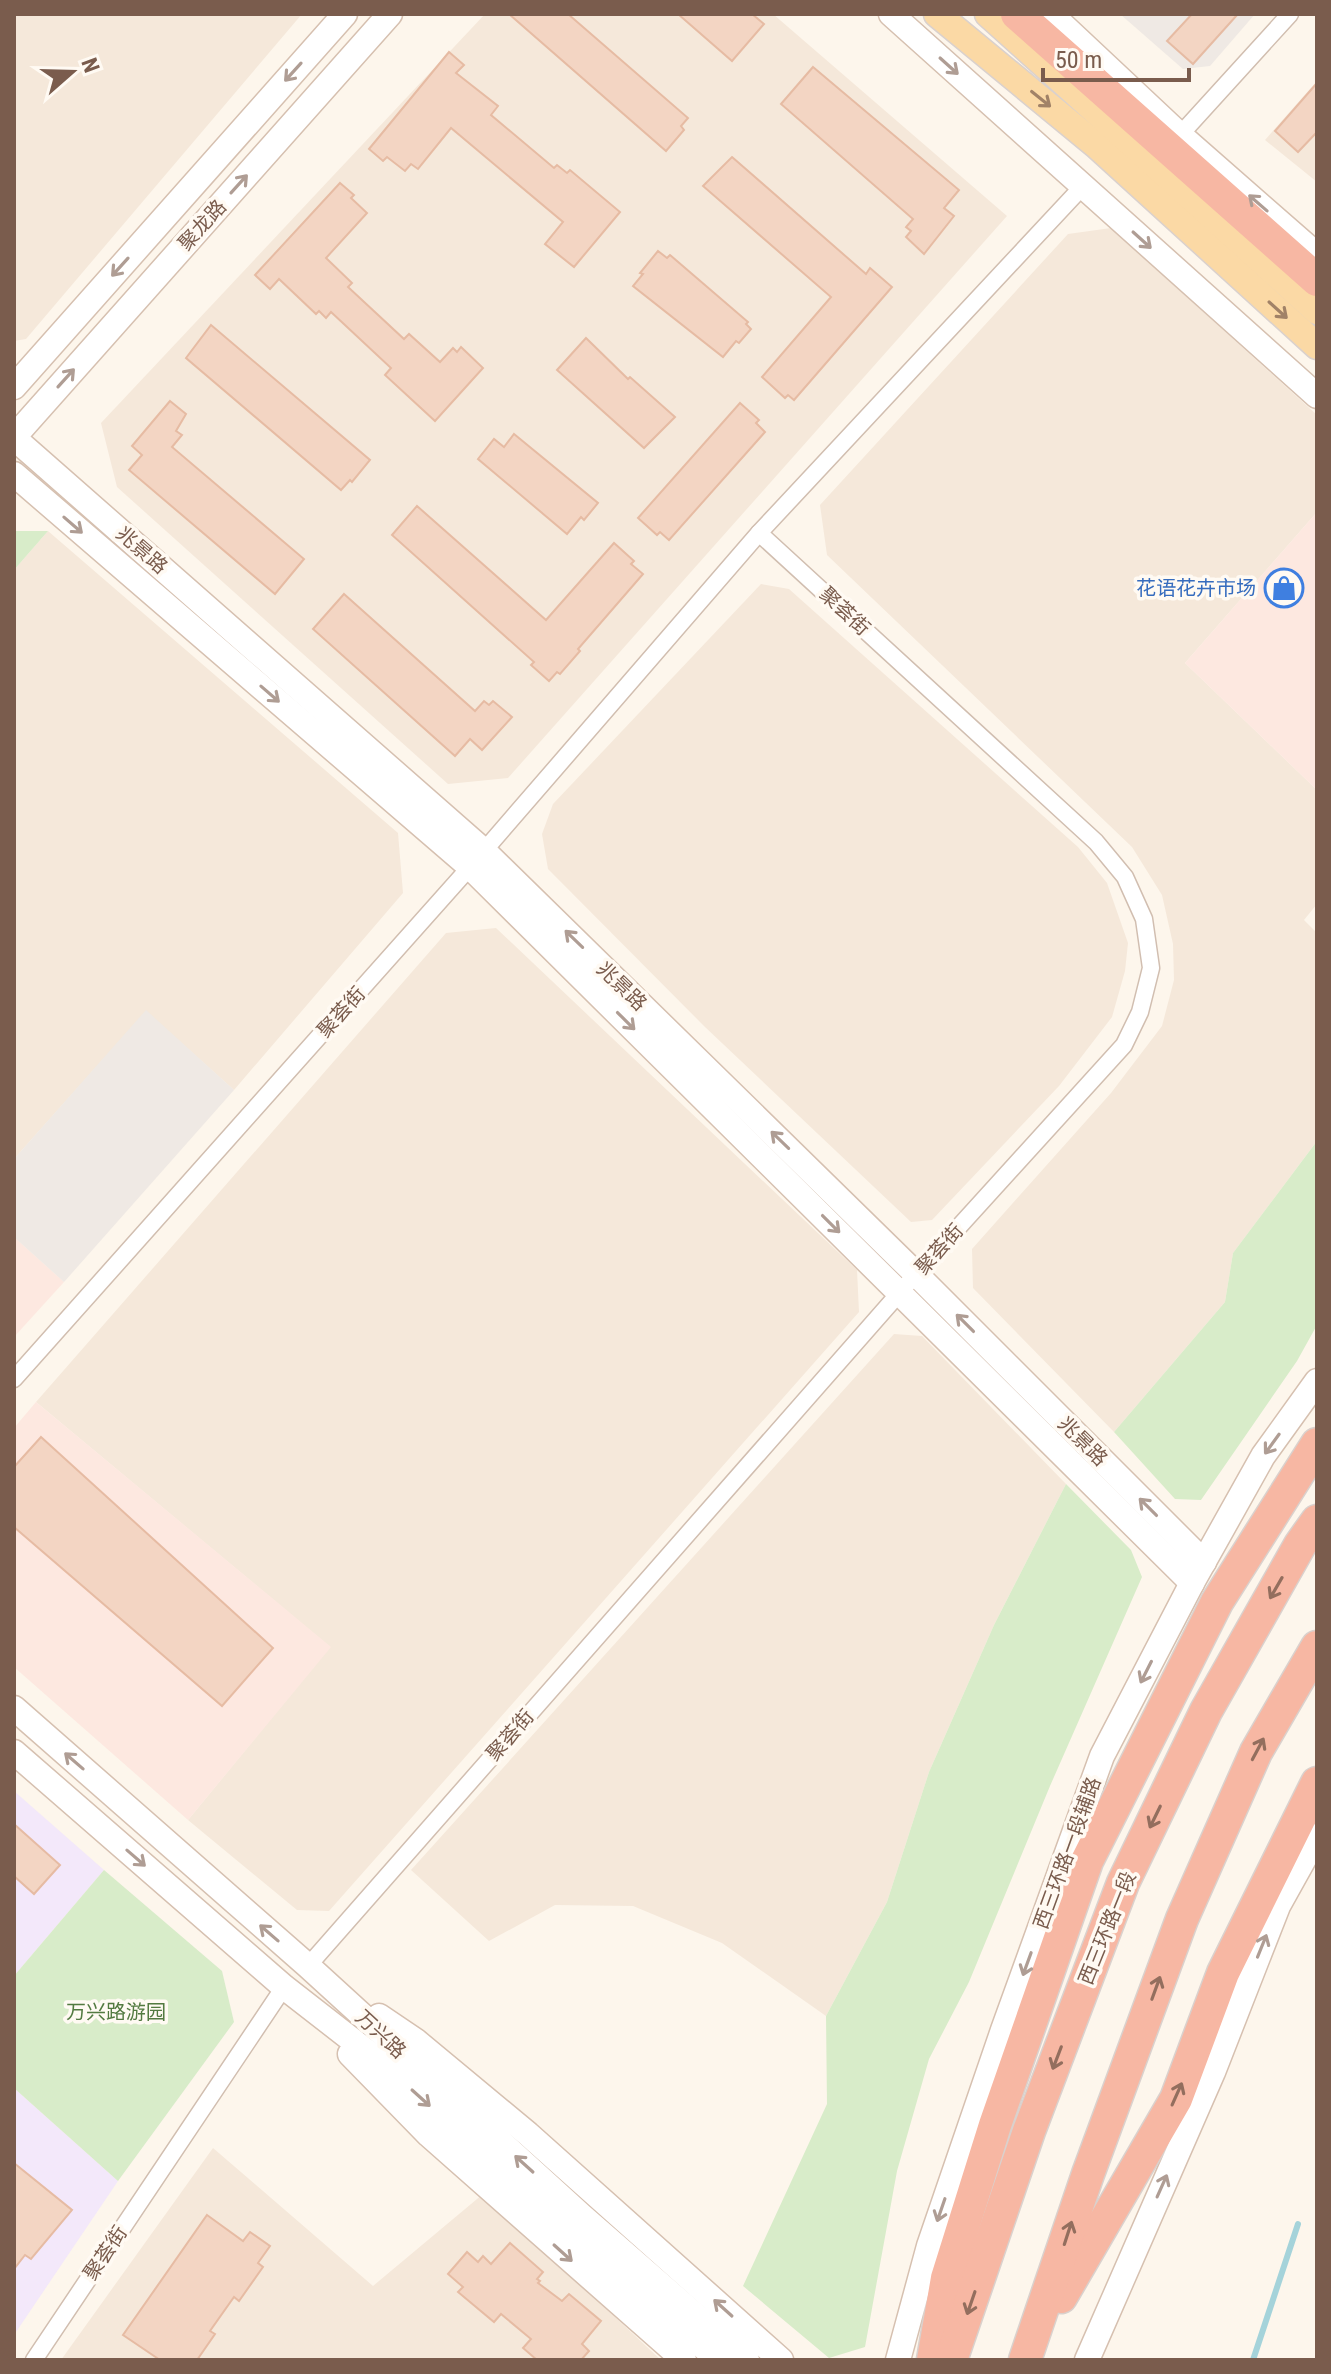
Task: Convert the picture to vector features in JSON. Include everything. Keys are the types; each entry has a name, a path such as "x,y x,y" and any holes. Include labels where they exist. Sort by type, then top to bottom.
{"highway":[{"path":"1017,14 1111,127 1317,280"},
{"path":"933,2360 947,2278 995,2125 1087,1861 1217,1602 1317,1444"},
{"name":"西三环路一段","path":"951,2360 1029,2131 1123,1883 1206,1711 1300,1545 1317,1521"},
{"path":"1026,2358 1088,2174 1182,1919 1256,1752 1317,1647"},
{"path":"1026,2358 1176,2099 1223,1973 1317,1783"}],"main road":[{"path":"937,14 1111,127 1317,346"},
{"path":"988,14 1317,311"}],"street":[{"name":"聚龙路","path":"14,387 345,14"},
{"name":"聚龙路","path":"14,437 390,14"},
{"path":"891,14 1317,396"},
{"path":"1051,14 1180,135 1317,255"},
{"path":"1180,135 1290,14"},
{"name":"聚荟街","path":"14,1379 477,859 759,533 1083,186"},
{"name":"兆景路","path":"14,437 477,859 916,1274 1198,1572"},
{"name":"兆景路","path":"14,474 477,859 899,1292 1198,1572"},
{"name":"聚荟街","path":"308,1966 899,1292 1124,1045 1140,1012 1151,968 1144,919 1125,877 1096,842 759,533"},
{"name":"西三环路一段辅路","path":"898,2360 939,2217 1102,1756 1198,1572 1263,1456 1317,1381"},
{"name":"万兴路","path":"14,1708 308,1966 574,2222 747,2360"},
{"path":"14,1752 284,1987 388,2068 574,2222 718,2360"},
{"path":"1087,2360 1213,2072 1278,1906 1317,1836"},
{"path":"308,1966 416,2041 517,2124 781,2360"},
{"path":"284,1987 429,2135 684,2360"},
{"name":"聚荟街","path":"34,2360 284,1987"}],"shaded area":[{"path":"14,14 302,14 26,339 14,341"},
{"path":"485,14 773,14 1007,216 508,778 448,784 117,487 101,423"},
{"path":"1120,14 1255,14 1210,66 1183,69"},
{"path":"1317,81 1317,182 1265,140"},
{"path":"1111,228 1317,415 1317,512 1185,663 1317,790 1317,904 1304,920 1317,933 1317,1141 1233,1253 1225,1302 1114,1432 973,1288 972,1249 1111,1093 1162,1026 1174,980 1173,944 1162,895 1132,847 827,555 820,505 1068,234"},
{"name":"花语花卉市场","path":"1317,512 1317,790 1185,663"},
{"path":"48,531 398,833 403,893 234,1090 146,1011 14,1159 14,570"},
{"path":"761,584 789,589 1078,847 1107,883 1128,943 1125,971 1112,1017 1059,1086 932,1220 911,1222 705,1027 548,869 542,834 553,804"},
{"path":"496,928 857,1270 859,1312 329,1911 297,1910 188,1820 330,1647 36,1402 446,933"},
{"path":"146,1010 234,1090 64,1282 14,1237 14,1159"},
{"path":"14,1237 64,1282 14,1337"},
{"path":"894,1334 922,1336 1066,1484 994,1625 929,1772 887,1902 826,2016 722,1943 633,1906 555,1905 489,1941 411,1870"},
{"path":"36,1402 331,1647 188,1820 14,1667 14,1428"},
{"path":"14,1791 104,1870 14,1976"},
{"path":"14,2088 118,2181 14,2335"},
{"path":"213,2148 373,2286 483,2194 661,2360 61,2360"}],"green space":[{"path":"14,531 48,531 14,570"},
{"path":"1317,1141 1317,1325 1297,1361 1201,1500 1175,1499 1114,1432 1225,1302 1233,1253"},
{"path":"1066,1484 1131,1550 1142,1577 1050,1786 969,1982 929,2059 897,2171 865,2347 829,2358 743,2286 827,2104 826,2016 887,1902 929,1772 994,1625"},
{"name":"万兴路游园","path":"104,1870 222,1971 234,2022 118,2181 14,2088 14,1976"}],"building":[{"path":"509,14 568,14 688,118 681,126 684,130 666,151"},
{"path":"678,14 752,14 764,24 732,61"},
{"path":"1192,14 1238,14 1193,64 1167,41"},
{"path":"449,52 464,65 456,73 498,106 491,115 554,168 557,165 567,173 570,170 620,212 574,267 545,244 563,222 451,128 418,169 411,164 405,171 387,157 383,161 369,149"},
{"path":"813,67 959,190 944,208 954,216 924,254 906,237 911,231 906,227 913,219 781,104"},
{"path":"1317,83 1317,132 1298,152 1275,131"},
{"path":"732,157 866,274 870,268 892,287 794,400 788,395 785,398 762,377 831,297 703,186"},
{"path":"340,183 367,213 326,258 352,283 348,287 404,339 409,334 440,362 453,348 457,352 461,347 483,368 435,421 385,375 391,368 331,312 326,318 319,311 316,314 279,279 270,289 255,275"},
{"path":"658,251 667,258 670,255 748,322 746,324 751,329 723,357 633,286"},
{"path":"211,325 370,460 352,482 350,480 341,490 186,358"},
{"path":"586,338 628,379 630,377 675,417 644,448 557,370"},
{"path":"170,401 186,414 176,431 182,435 172,447 304,559 275,594 129,470 142,455 132,446"},
{"path":"740,403 759,420 756,423 765,432 669,540 660,532 657,535 638,518"},
{"path":"514,434 598,503 567,534 478,459 494,439 504,447"},
{"path":"417,506 546,620 614,543 643,574 560,674 557,672 549,681 531,665 534,662 392,535"},
{"path":"344,594 475,711 484,701 489,705 493,701 512,717 482,750 470,739 455,756 313,629"},
{"path":"41,1437 273,1648 222,1706 14,1527 14,1467"},
{"path":"14,1824 60,1865 34,1894 14,1876"},
{"path":"14,2163 72,2210 31,2259 25,2255 14,2269"},
{"path":"207,2215 243,2241 250,2232 270,2246 258,2263 263,2267 239,2301 234,2297 210,2331 215,2334 197,2360 160,2360 123,2335"},
{"path":"510,2243 543,2272 537,2279 540,2281 538,2283 562,2301 569,2294 601,2321 582,2344 589,2351 581,2360 537,2360 523,2348 531,2339 501,2314 494,2322 458,2292 463,2287 448,2274 467,2252 478,2262 483,2256 491,2264"}],"waterway":[{"path":"1253,2360 1298,2224"}],"place":[{"name":"花语花卉市场","path":"1284,588"}]}
